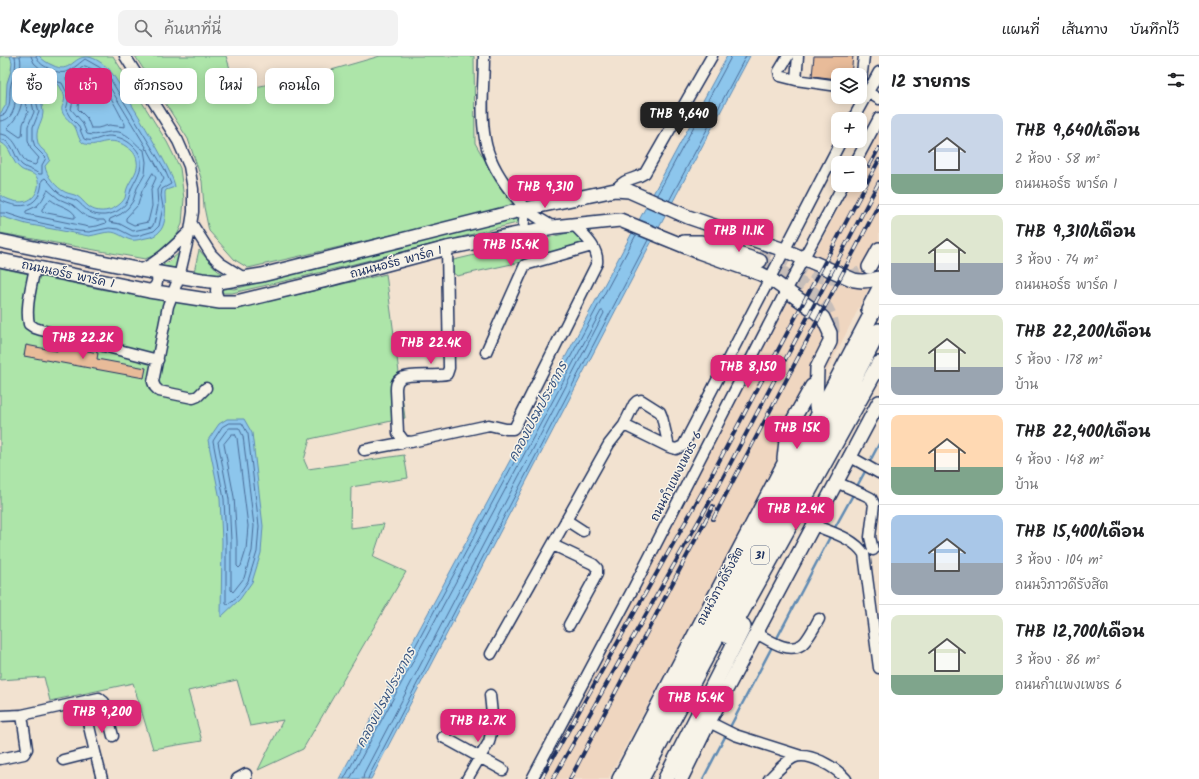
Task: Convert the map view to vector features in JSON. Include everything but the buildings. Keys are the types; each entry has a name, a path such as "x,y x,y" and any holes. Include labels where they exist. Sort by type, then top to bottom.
{"highway":[{"name":"ถนนวิภาวดีรังสิต","path":"622,778 879,300"},
{"name":"31","path":"641,779 879,330"},
{"name":"31","path":"652,779 715,661 879,364"},
{"name":"31","path":"666,779 763,589 879,381"}],"main road":[{"name":"ถนนนอร์ธ พาร์ค 1","path":"0,241 156,273 219,282 262,274 525,209 615,190 629,192 688,217 765,246"},
{"name":"ถนนนอร์ธ พาร์ค 1","path":"0,260 149,291 220,302 236,302 447,248 553,227 620,220 699,252 761,274 769,278 823,318 830,333 830,342 817,368 816,407"},
{"path":"676,242 701,242 760,261"},
{"path":"765,246 784,250 861,282 868,282 879,278"},
{"path":"869,267 879,248"},
{"name":"ถนนวิภาวดีรังสิต","path":"622,778 783,465 816,407 879,288"},
{"path":"783,465 787,432 812,386"},
{"path":"681,779 756,633 819,528 842,485 849,456 879,402"}],"street":[{"path":"125,56 174,135 188,166 193,189 194,212 191,228 179,277 167,313 153,382 159,391 193,398 198,396 206,388"},
{"path":"484,56 483,124 485,140 489,153 499,175 525,209 553,227"},
{"path":"788,56 779,71 780,76 831,85"},
{"path":"796,80 798,56"},
{"path":"863,68 864,56"},
{"path":"615,190 625,180 645,174 710,57"},
{"path":"867,85 879,72"},
{"path":"867,93 879,99"},
{"path":"859,156 879,118"},
{"path":"624,425 676,449 683,446 837,148"},
{"name":"ถนนกำแพงเพชร 6","path":"532,779 635,585 786,291 839,192"},
{"path":"523,232 525,209"},
{"path":"364,450 401,443 404,441 411,442 488,425 506,429 513,429 515,427 597,263 598,257 596,251 574,224"},
{"path":"141,270 167,254 191,228"},
{"path":"191,228 220,263 244,278"},
{"path":"765,246 791,236"},
{"path":"486,352 525,265 592,246"},
{"path":"404,441 398,433 396,384 399,379 406,376 441,376 447,374 449,368 447,248"},
{"path":"34,267 29,306 29,324 41,330 158,360"},
{"path":"149,291 155,288 157,283 158,279 156,273"},
{"path":"219,282 216,288 216,293 220,302"},
{"path":"491,654 609,444 624,425 635,402 641,400 660,412 669,446"},
{"path":"849,456 876,472"},
{"path":"842,485 871,498 874,504 870,537 874,550"},
{"path":"566,520 583,531"},
{"path":"819,528 851,542 860,548 864,554 879,668"},
{"path":"553,545 593,564 597,568 597,574 569,625"},
{"path":"756,633 781,646 792,648 802,645 819,619"},
{"path":"467,779 489,742 493,724 490,695"},
{"path":"0,716 22,715 99,698 104,702 113,736"},
{"path":"0,759 24,754 27,749 22,715"},
{"path":"88,722 102,779"},
{"path":"709,722 734,735 811,758 829,765 846,779"},
{"path":"443,737 502,770"},
{"path":"63,760 95,752"},
{"path":"769,779 788,761 794,757 801,756"},
{"path":"237,779 246,774 246,779"}],"shaded area":[{"path":"879,132 879,241 866,266 877,272 820,385 808,379 783,423 779,461 608,779 528,779 684,497 847,192 867,192 866,156"}],"green space":[{"path":"0,56 113,56 121,68 120,104 143,104 167,142 180,168 184,199 182,224 175,240 162,252 145,259 0,233"},
{"path":"135,56 226,56 230,68 205,68 205,104 257,104 257,87 265,85 265,104 334,104 334,69 380,56 474,56 475,143 503,192 514,202 505,209 248,268 235,260 209,231 204,207 202,181 188,139 166,104 197,104 197,68 143,68"},
{"path":"521,217 521,222 302,277 232,293 223,293 221,289 234,289"},
{"path":"593,227 582,246 521,262 457,276 441,263"},
{"path":"199,250 218,271 227,275 222,276 194,272"},
{"path":"181,251 176,268 161,266 171,260"},
{"path":"0,268 105,290 248,306 386,274 405,418 310,439 304,460 308,469 404,455 408,478 351,487 350,528 384,524 373,557 406,572 303,749 258,770 283,720 250,726 237,680 188,691 202,741 153,749 133,683 50,701 44,677 0,680"}],"water":[{"path":"10,56 39,56 50,64 63,68 68,67 78,59 88,57 97,60 108,68 65,68 65,104 112,104 112,74 120,86 120,104 131,104 173,179 175,187 166,190 165,192 164,221 163,227 159,232 154,236 134,240 128,239 113,232 105,232 89,236 26,224 0,216 0,195 9,200 24,202 33,197 37,192 38,185 36,176 17,166 7,148 0,142 0,114 6,105 7,83 12,62","holes":["12,68 57,68 57,85 59,85 63,93 64,102 62,111 66,118 75,127 79,138 83,143 92,145 114,141 129,148 136,156 137,168 135,174 127,188 125,198 118,206 108,210 97,211 92,209 77,196 65,192 52,181 47,174 45,166 50,160 49,157 40,147 37,138 43,113 42,104 12,104"]},
{"name":"คลองเปรมประชากร","path":"727,56 750,56 371,779 339,779"},
{"path":"227,419 244,419 252,433 263,526 261,553 252,582 240,599 221,617 222,541 220,499 208,440 219,424"}],"waterway":[{"path":"869,463 879,444"},
{"path":"856,488 867,468"},
{"path":"833,531 854,493"},
{"path":"776,640 831,535"},
{"path":"729,729 773,645"},
{"path":"703,779 727,733"}],"tunnel":[{"path":"761,247 819,276 826,278 846,278 858,274 869,267"},
{"path":"760,261 811,290 821,300 829,312 833,325 832,340"}],"railway":[{"path":"869,166 879,148"},
{"path":"541,779 709,480 879,160"},
{"path":"553,779 719,485 879,182"},
{"path":"713,519 879,204"},
{"path":"570,779 713,506"}]}
